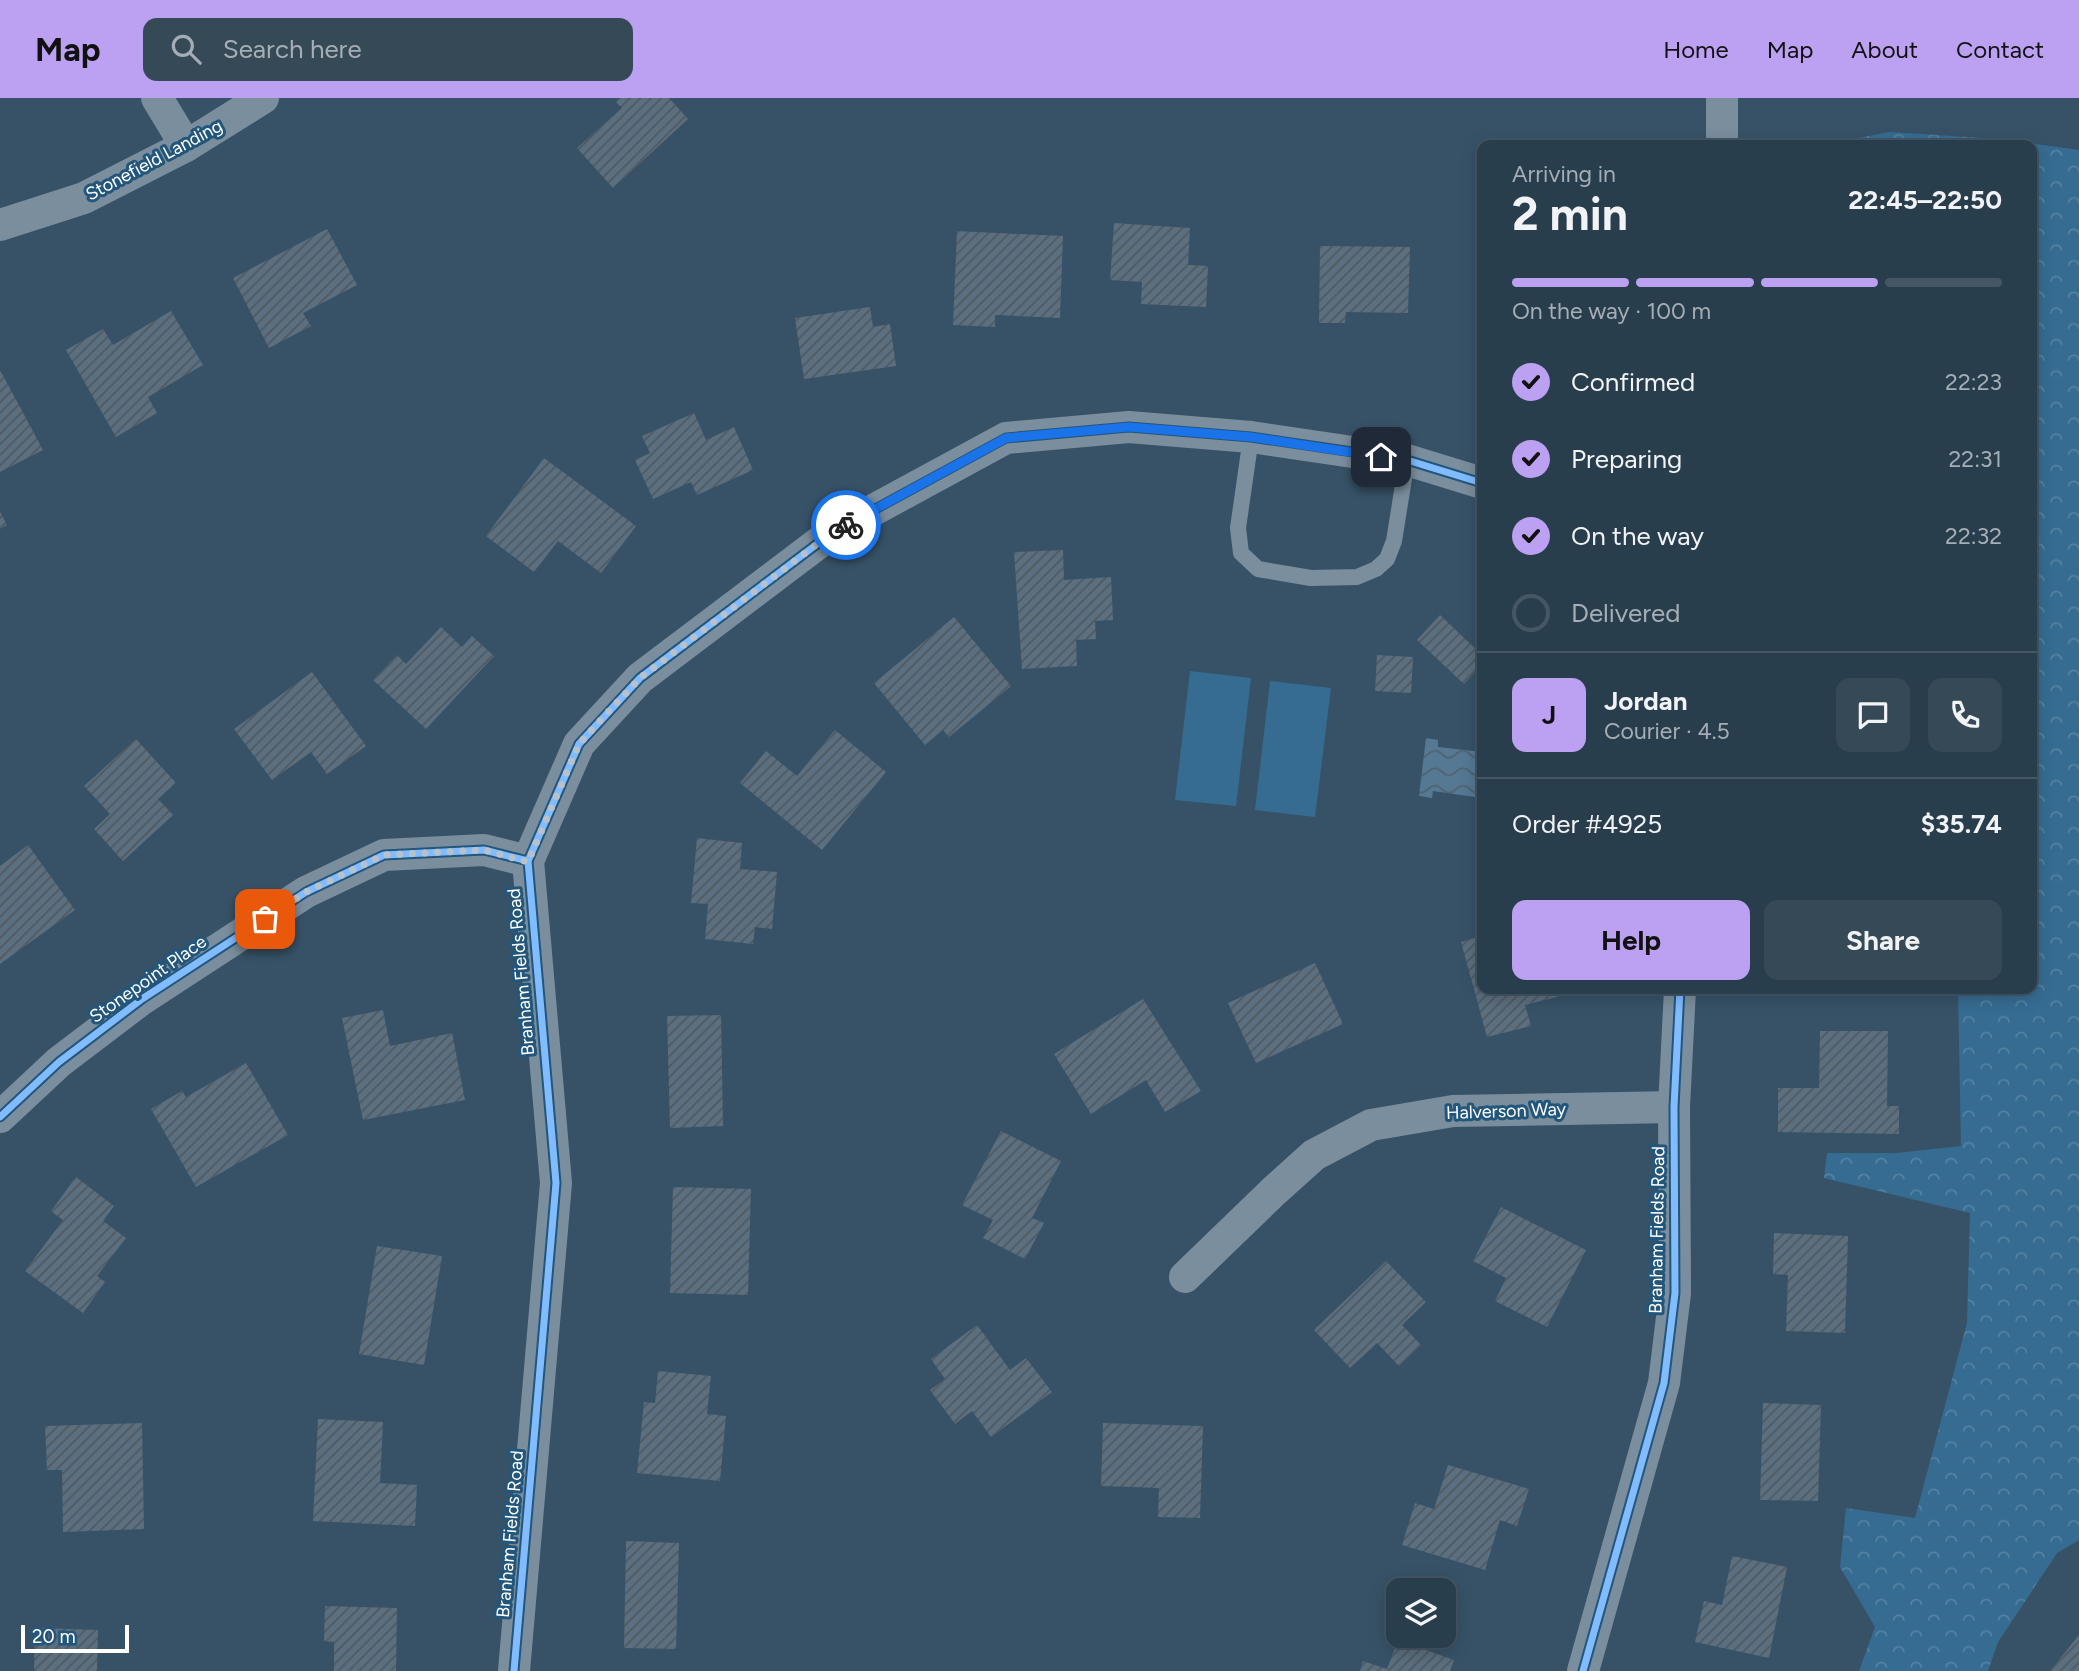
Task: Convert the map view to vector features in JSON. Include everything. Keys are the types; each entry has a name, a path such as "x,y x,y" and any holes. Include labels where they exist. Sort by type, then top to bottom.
{"street":[{"path":"157,98 186,146"},
{"name":"Stonefield Landing","path":"0,225 84,198 186,146 263,98"},
{"path":"1722,98 1722,140"},
{"name":"Branham Fields Road","path":"514,1671 556,1183 528,862 579,744 640,678 833,532 1006,438 1129,427 1251,437 1407,460 1477,481"},
{"name":"Stonepoint Place","path":"0,1117 58,1062 142,999 306,892 384,855 484,850 528,862"},
{"name":"Branham Fields Road","path":"1583,1671 1664,1384 1675,1293 1674,1107 1680,994"},
{"name":"Halverson Way","path":"1185,1277 1314,1155 1371,1125 1453,1111 1674,1107"}],"lane":[{"path":"1251,437 1238,528 1241,553 1258,569 1311,578 1357,577 1376,569 1387,559 1394,541 1407,460"}],"green space":[{"path":"1890,132 2006,140 1847,140"},
{"path":"2037,144 2079,150 2079,1540 2057,1553 1998,1642 1988,1671 1859,1671 1875,1627 1840,1567 1846,1508 1915,1518 1967,1323 1970,1213 1824,1178 1827,1153 1897,1153 1961,1146 1958,994 2037,994"},
{"path":"1190,671 1251,678 1236,806 1175,800"},
{"path":"1270,681 1331,688 1315,817 1255,810"}],"water":[{"path":"1426,738 1438,740 1438,747 1477,751 1477,797 1433,791 1432,798 1419,796"}],"building":[{"path":"620,98 669,98 688,119 613,188 577,148 622,108 616,102"},
{"path":"1114,223 1190,228 1188,265 1208,266 1206,307 1141,304 1142,282 1110,280"},
{"path":"327,229 357,285 303,313 311,326 269,348 233,278"},
{"path":"957,231 1063,236 1060,318 995,315 995,327 953,325"},
{"path":"1320,246 1410,247 1408,313 1346,312 1345,323 1319,323"},
{"path":"870,307 873,327 890,324 896,366 804,379 795,318"},
{"path":"171,311 203,365 148,397 157,413 116,437 66,350 103,329 113,345"},
{"path":"0,370 43,450 0,472"},
{"path":"694,413 706,440 734,427 753,470 697,495 691,482 653,499 635,460 650,453 642,436"},
{"path":"544,458 636,526 601,573 558,541 534,572 486,536"},
{"path":"0,512 7,525 0,529"},
{"path":"1063,550 1064,580 1111,577 1113,620 1095,621 1096,639 1076,640 1077,666 1022,669 1014,552"},
{"path":"1440,615 1477,650 1477,670 1464,684 1417,640"},
{"path":"954,617 1011,686 949,737 943,730 925,745 874,683"},
{"path":"441,627 462,647 472,636 494,656 426,729 373,680 397,655 406,664"},
{"path":"1377,655 1413,657 1411,693 1375,691"},
{"path":"312,672 366,746 327,774 311,752 272,780 234,729"},
{"path":"835,730 886,772 822,850 740,783 766,751 797,776"},
{"path":"136,739 176,783 158,799 173,815 123,861 94,829 110,814 84,786"},
{"path":"697,838 742,843 740,869 777,872 772,929 755,927 753,944 705,939 708,904 691,903"},
{"path":"28,845 75,910 0,964 0,866"},
{"path":"1477,937 1477,994 1568,994 1525,1005 1531,1026 1487,1037 1461,942"},
{"path":"1315,963 1343,1024 1256,1063 1228,1003"},
{"path":"1143,999 1201,1091 1165,1112 1146,1080 1091,1114 1054,1054"},
{"path":"383,1010 390,1046 452,1033 465,1100 363,1120 342,1018"},
{"path":"721,1015 723,1126 670,1128 667,1016"},
{"path":"1820,1031 1888,1031 1887,1106 1899,1106 1899,1134 1778,1132 1778,1088 1819,1088"},
{"path":"246,1063 288,1135 196,1187 151,1109 182,1091 186,1097"},
{"path":"1001,1131 1061,1161 1032,1218 1044,1223 1025,1259 983,1238 993,1220 962,1205"},
{"path":"76,1177 114,1206 103,1221 126,1238 97,1276 105,1282 83,1313 25,1271 63,1220 51,1211"},
{"path":"673,1187 751,1189 748,1295 670,1293"},
{"path":"1501,1207 1586,1250 1547,1327 1495,1301 1506,1278 1473,1261"},
{"path":"1774,1233 1848,1236 1845,1333 1786,1331 1788,1275 1773,1274"},
{"path":"377,1246 442,1256 424,1365 359,1354"},
{"path":"1386,1261 1426,1302 1402,1325 1421,1345 1399,1366 1377,1343 1350,1368 1314,1330"},
{"path":"977,1325 1010,1370 1026,1358 1052,1392 991,1437 972,1411 955,1424 930,1390 945,1379 931,1359"},
{"path":"658,1371 711,1376 707,1414 726,1416 720,1481 637,1473 644,1402 655,1403"},
{"path":"1763,1403 1821,1405 1818,1501 1760,1500"},
{"path":"318,1419 383,1422 380,1483 417,1485 415,1526 313,1521"},
{"path":"142,1423 144,1529 63,1532 62,1470 47,1470 45,1426"},
{"path":"1103,1423 1203,1426 1200,1518 1158,1517 1159,1488 1101,1486"},
{"path":"1448,1465 1529,1489 1517,1526 1500,1520 1485,1570 1402,1545 1415,1503 1434,1509"},
{"path":"626,1541 679,1543 676,1649 624,1648"},
{"path":"1732,1556 1787,1567 1769,1658 1695,1642 1704,1601 1722,1605"},
{"path":"325,1606 397,1608 396,1671 334,1671 334,1642 324,1641"},
{"path":"35,1628 98,1630 97,1671 34,1671"},
{"path":"2079,1635 2079,1671 2050,1671"},
{"path":"1395,1648 1420,1648 1454,1660 1450,1671 1360,1671 1363,1661 1387,1669"}],"cycle path":[{"path":"514,1671 556,1183 528,861 579,744 640,678 833,532 1006,438 1129,427 1251,437 1407,460 1477,481"},
{"path":"0,1117 59,1062 142,999 306,892 384,855 484,850 528,861"},
{"path":"1583,1671 1664,1383 1675,1293 1674,1107 1680,994"}],"way so far":[{"path":"265,919 306,892 384,855 484,850 528,862 579,744 640,678 833,532 846,525"}],"route":[{"path":"846,525 1006,438 1129,427 1251,437 1381,457"}]}
